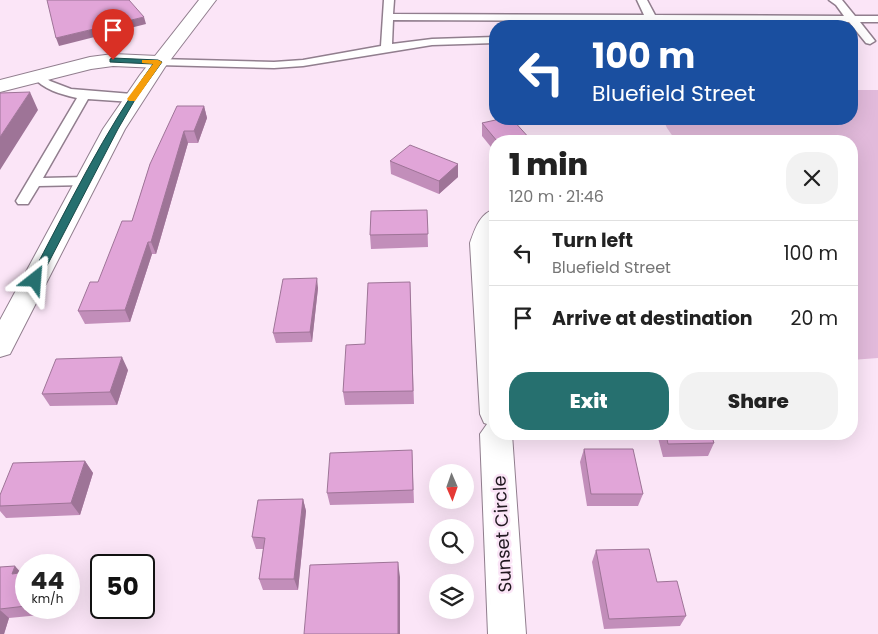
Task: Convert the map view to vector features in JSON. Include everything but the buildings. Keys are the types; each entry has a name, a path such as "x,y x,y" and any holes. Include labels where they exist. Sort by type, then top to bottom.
{"main road":[{"path":"0,346 86,181 132,98 158,62 208,0"},
{"path":"0,86 98,62 113,60 158,62"},
{"path":"489,225 482,243 489,335"},
{"name":"Sunset Circle","path":"496,440 508,634"}],"lane":[{"path":"386,48 389,0"},
{"path":"642,0 651,18"},
{"path":"834,0 840,3 852,19"},
{"path":"388,17 651,18 674,20"},
{"path":"800,20 878,19"},
{"path":"858,25 874,41"},
{"path":"158,62 274,65 303,63 432,42 489,40"},
{"path":"858,41 874,41"},
{"path":"38,76 52,88 84,96 132,98"},
{"path":"23,201 84,96"},
{"path":"34,182 86,181"}],"shaded area":[{"path":"858,90 878,90 878,358 858,359 858,135 672,135 666,125 858,125"}],"slow traffic":[{"path":"132,99 158,62 145,61"}],"route":[{"path":"35,280 114,129 132,98 158,62 113,60"}]}
